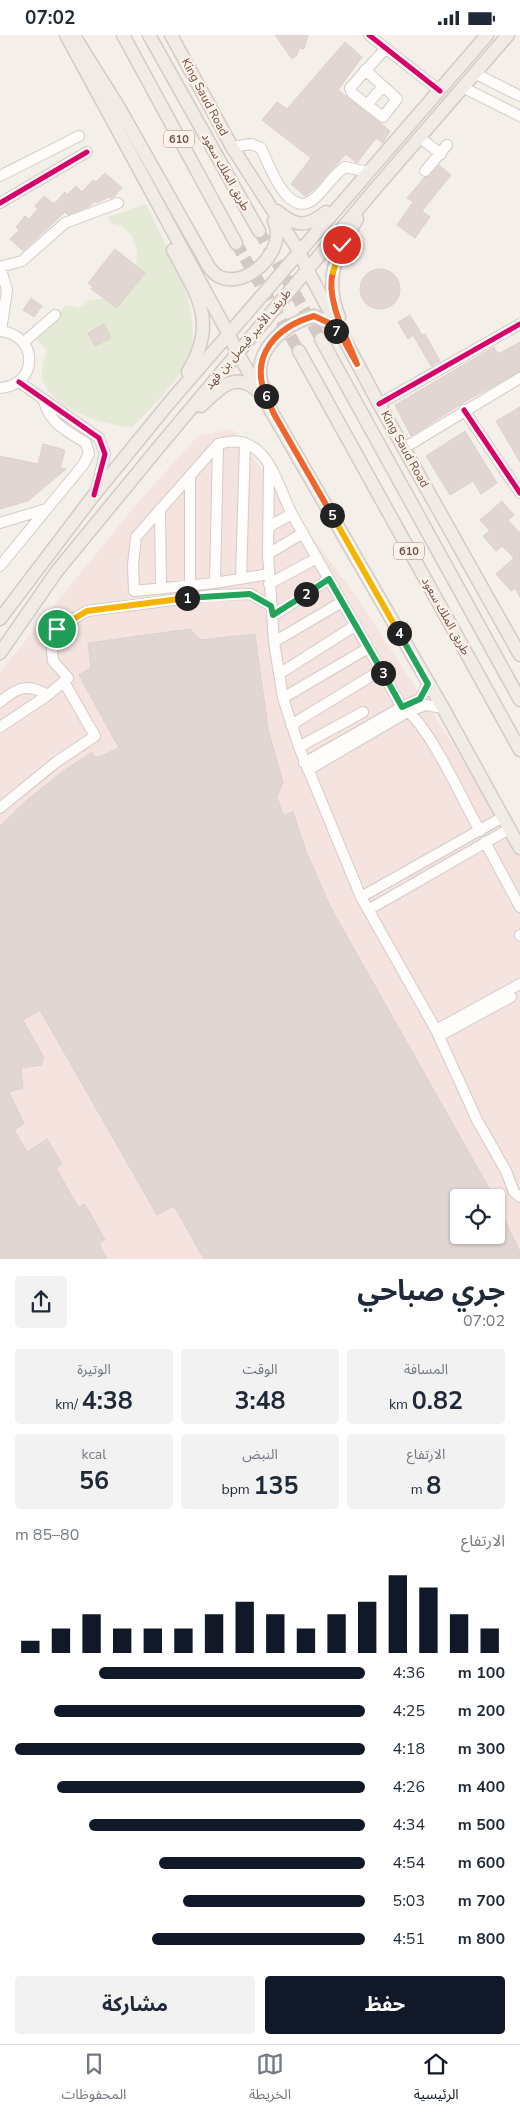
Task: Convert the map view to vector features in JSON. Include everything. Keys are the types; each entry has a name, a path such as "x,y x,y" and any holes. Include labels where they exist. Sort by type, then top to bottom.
{"main road":[{"name":"طريق الملك سعود","path":"123,35 236,243"},
{"name":"طريق الملك سعود","path":"149,35 259,231"},
{"name":"King Saud Road","path":"172,35 232,147 299,251 343,339 520,655"},
{"name":"طريف الأمير فيصل بن فهد","path":"0,619 94,495 169,403 487,35"},
{"name":"طريف الأمير فيصل بن فهد","path":"0,653 57,571 158,447 419,137 508,35"},
{"path":"69,36 113,98 209,267 221,278 240,278 256,269 270,257 278,241 276,224 256,186"},
{"path":"69,36 237,352 443,708 520,848"},
{"path":"69,36 106,125 201,303 204,318 200,347 195,360 169,403"},
{"path":"357,364 335,307 331,279 342,245 375,189"},
{"path":"266,202 292,222 306,225 315,221 348,195"},
{"path":"274,414 261,384 260,373 264,353 272,341 299,320 314,316 329,323 343,339"},
{"name":"طريق الملك سعود","path":"321,339 520,700"},
{"name":"طريق الملك سعود","path":"299,351 520,750"},
{"path":"158,447 223,385 230,382 244,382 264,397"}],"street":[{"path":"369,35 440,91"},
{"path":"365,70 397,99 386,116 380,117 352,93 350,88 365,70 385,49"},
{"path":"474,73 520,96"},
{"path":"367,105 383,86"},
{"path":"462,87 520,116"},
{"path":"0,176 79,136"},
{"path":"419,137 441,154"},
{"path":"232,147 251,145 261,148 285,195 299,203 307,203 314,199 345,167 368,172"},
{"path":"425,171 447,145"},
{"path":"0,203 87,153"},
{"path":"0,389 10,387 19,382 29,368 30,359 24,342 17,336 0,331 8,290 0,266 22,261 65,223 118,203"},
{"path":"24,342 55,315"},
{"path":"379,403 520,324"},
{"path":"404,448 464,410 520,379"},
{"path":"19,382 99,438 105,454 94,495"},
{"path":"0,566 83,465 89,454 86,443 64,430 48,414 44,401"},
{"path":"464,410 520,493"},
{"path":"138,604 134,591 133,565 136,537 218,444 232,440 244,443 256,450 269,462 292,514 368,648 406,709 435,749 480,831"},
{"path":"241,579 244,443"},
{"path":"215,583 218,444"},
{"path":"269,462 268,554 274,643 283,698 299,747 361,897 438,1033 477,1120 518,1192"},
{"path":"190,475 190,585"},
{"path":"0,523 46,509"},
{"path":"160,509 161,588"},
{"path":"268,527 292,514"},
{"path":"268,554 303,533"},
{"path":"134,591 241,579 269,579 317,558"},
{"path":"272,611 329,579"},
{"path":"0,727 48,695 68,679 53,661 51,642 57,629 87,611 213,595 250,594 272,611"},
{"path":"274,643 342,602"},
{"path":"279,674 356,625"},
{"path":"283,698 368,648"},
{"path":"292,725 381,670"},
{"path":"0,808 55,763 94,736 64,682"},
{"path":"306,767 406,709 420,699 428,684"},
{"path":"0,702 13,691 28,688 35,687 48,695"},
{"path":"406,709 426,705 443,708"},
{"path":"299,747 363,712"},
{"path":"361,897 480,831 506,823"},
{"path":"368,910 485,842 506,823"},
{"path":"485,842 520,907"},
{"path":"438,1033 520,984"},
{"path":"438,1033 520,992"}],"shaded area":[{"path":"232,429 353,592 479,784 520,854 520,1259 0,1259 0,672 135,506 198,436"}],"green space":[{"path":"146,204 183,283 193,326 192,347 180,374 133,427 109,424 80,414 55,398 46,388 42,377 47,350 35,338 66,305 80,308 90,300 114,298 136,270 137,250 132,236 122,226 110,223 108,217"}],"building":[{"path":"275,35 308,35 304,49 299,48 297,55 292,59"},
{"path":"345,42 362,57 338,90 390,131 383,143 376,138 357,163 346,154 314,189 305,196 291,184 311,158 262,120 277,102 287,109"},
{"path":"439,165 451,175 422,211 430,217 415,238 397,225 413,202 407,198 424,178 430,176"},
{"path":"105,173 122,188 114,197 109,197 97,203 95,201 88,207 68,215 65,212 23,251 10,239 19,230 16,227 25,216 29,219 38,209 35,206 44,196 54,204 65,192 67,195 76,186 82,192 93,180 96,182"},
{"path":"115,249 145,273 117,308 91,289 93,287 88,283"},
{"path":"376,269 384,269 391,272 397,278 400,289 397,300 391,306 384,309 376,309 369,306 363,300 360,293 360,285 363,278 369,272"},
{"path":"31,298 42,306 34,317 23,310"},
{"path":"410,315 422,335 425,334 440,361 431,366 413,335 408,339 398,322"},
{"path":"104,324 111,338 95,346 88,333"},
{"path":"520,342 520,371 461,404 411,436 395,405 494,347 498,354"},
{"path":"520,407 520,462 496,421"},
{"path":"465,431 497,483 481,494 473,481 450,495 426,456"},
{"path":"43,444 65,450 60,468 66,469 28,501 0,509 0,456 38,464"},
{"path":"502,501 514,515 508,520 520,533 520,597 515,588 511,591 496,574 514,558 502,546 496,551 483,536 490,531 480,520"},
{"path":"190,629 200,640 255,634 268,729 283,782 277,797 283,815 293,812 307,854 331,908 489,1189 450,1189 450,1244 505,1244 505,1220 520,1252 520,1259 204,1259 174,1206 157,1215 40,1010 23,1020 44,1058 41,1065 21,1068 23,1088 9,1092 24,1124 14,1130 27,1152 47,1139 62,1164 56,1168 78,1207 85,1204 105,1240 99,1243 107,1259 0,1259 0,826 26,801 62,772 92,752 96,758 119,748 79,675 91,668 88,643"}],"tunnel":[{"path":"259,231 321,339"},
{"path":"236,243 299,351"}],"cycle path":[{"path":"369,35 440,91"},
{"path":"0,203 87,152"},
{"path":"379,404 520,324"},
{"path":"19,382 99,438 105,454 94,495"},
{"path":"464,410 520,493"}],"route":[{"path":"57,629 87,611 213,595 250,594 271,606 273,615 329,579 402,707 420,699 428,684 274,414 261,384 260,373 264,353 272,341 299,320 314,316 329,323 343,339 357,364 335,307 332,294 331,279 342,245"}]}
